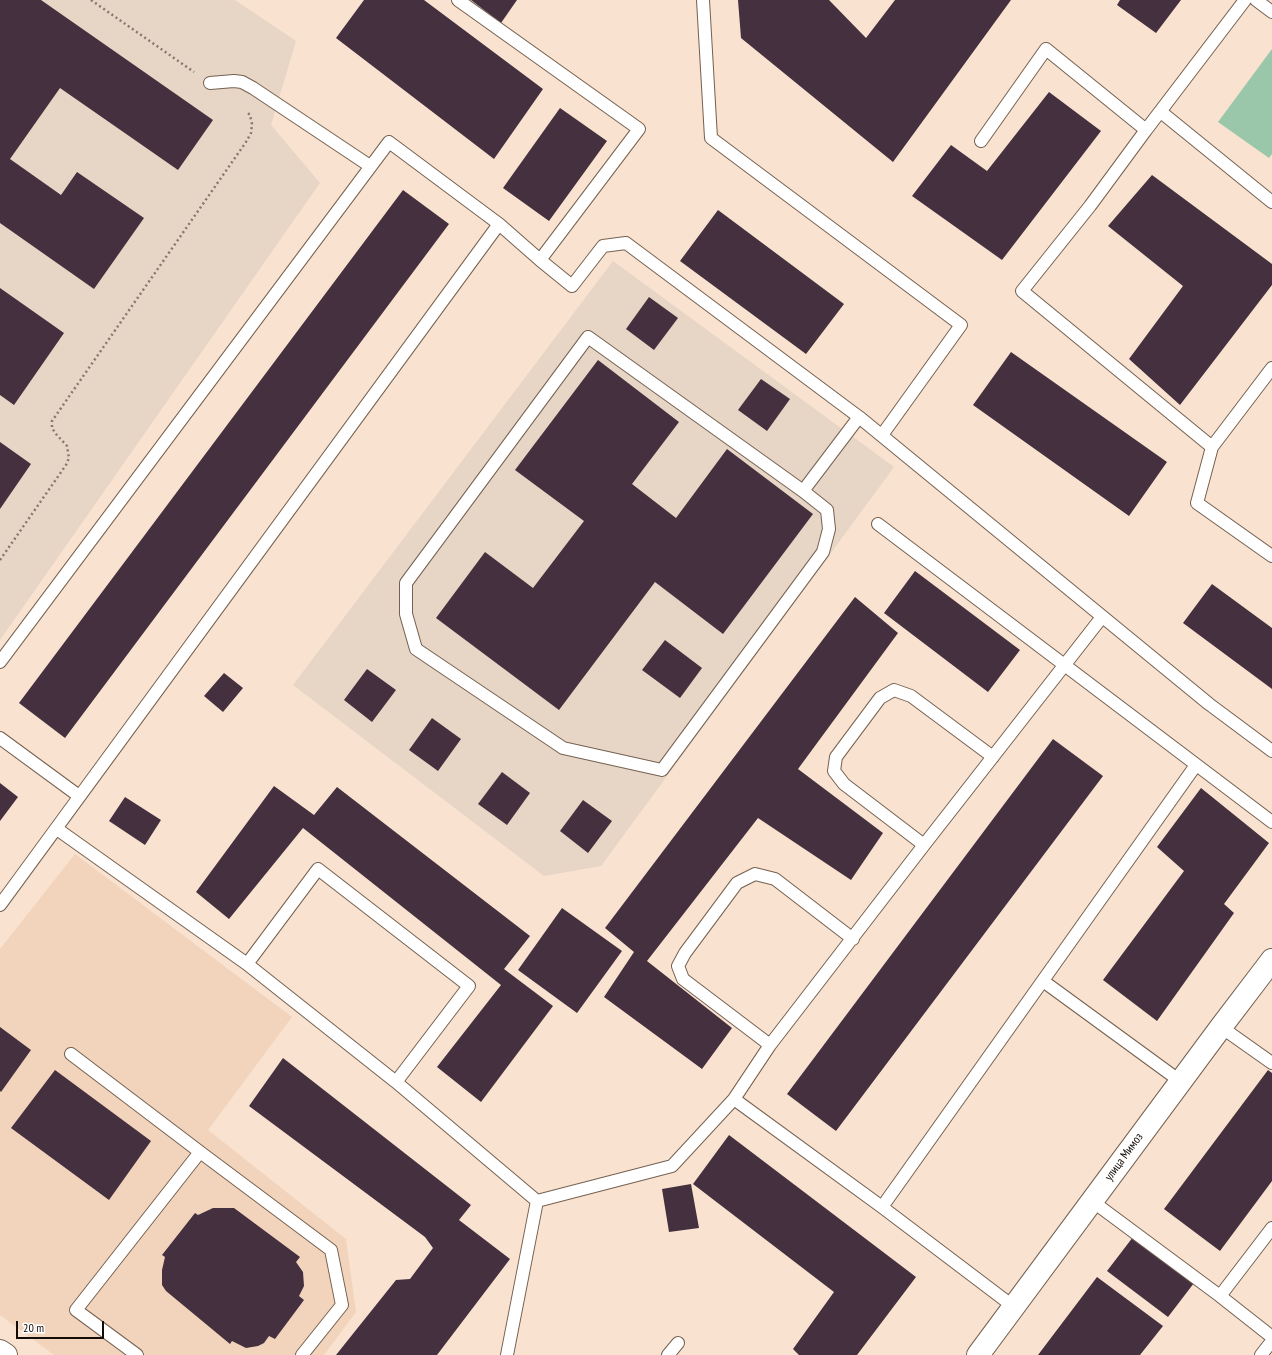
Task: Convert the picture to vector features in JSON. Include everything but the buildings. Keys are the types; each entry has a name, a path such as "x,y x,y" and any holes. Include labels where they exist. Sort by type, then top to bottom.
{"street":[{"name":"улица Мимоз","path":"978,1355 1272,960"},
{"path":"0,1351 6,1355"}],"lane":[{"path":"458,0 639,129 540,260"},
{"path":"703,0 711,138 961,325 882,435"},
{"path":"1212,447 1022,291 1090,206 1245,0"},
{"path":"1256,0 1272,12"},
{"path":"981,141 1046,49 1146,130"},
{"path":"210,83 234,81 242,82 370,166"},
{"path":"1161,112 1272,202"},
{"path":"0,662 389,142 499,224 572,286 603,246 626,243 882,435 1209,704 1272,751"},
{"path":"0,904 57,829 79,796 499,224"},
{"path":"588,337 803,490 827,510 829,529 823,552 662,770 563,748 416,650 406,614 406,583 588,337"},
{"path":"1272,368 1212,447 1197,503 1272,556"},
{"path":"803,490 859,417"},
{"path":"878,524 1272,822"},
{"path":"537,1201 672,1166 734,1099 770,1045 1102,617"},
{"path":"924,845 844,784 834,771 836,757 880,698 894,690 911,696 993,757"},
{"path":"0,738 79,796"},
{"path":"882,1207 1196,765"},
{"path":"57,829 247,964 396,1082 537,1201"},
{"path":"247,964 318,869 469,986 396,1082"},
{"path":"770,1045 683,979 678,966 685,953 737,883 755,874 775,879 853,939"},
{"path":"1043,981 1180,1082"},
{"path":"1221,1027 1272,1063"},
{"path":"72,1054 331,1250 342,1306 302,1355"},
{"path":"734,1099 882,1207 1014,1307"},
{"path":"137,1355 76,1310 200,1152"},
{"path":"507,1355 537,1201"},
{"path":"1092,1201 1272,1336"},
{"path":"1220,1296 1272,1228"},
{"path":"1261,1355 1272,1341"},
{"path":"668,1355 678,1343"}],"path":[{"path":"90,0 210,83"},
{"path":"0,560 66,465 69,458 67,446 52,428 52,421 246,142 251,133 252,124 250,115 246,110"}],"shaded area":[{"path":"0,0 235,0 296,41 271,125 320,183 0,640"},
{"path":"613,261 894,467 601,866 544,876 293,685"},
{"path":"75,854 292,1017 208,1130 346,1239 356,1312 324,1355 54,1355 0,1315 0,949"}],"green space":[{"path":"1272,49 1272,154 1269,158 1218,122"}]}
